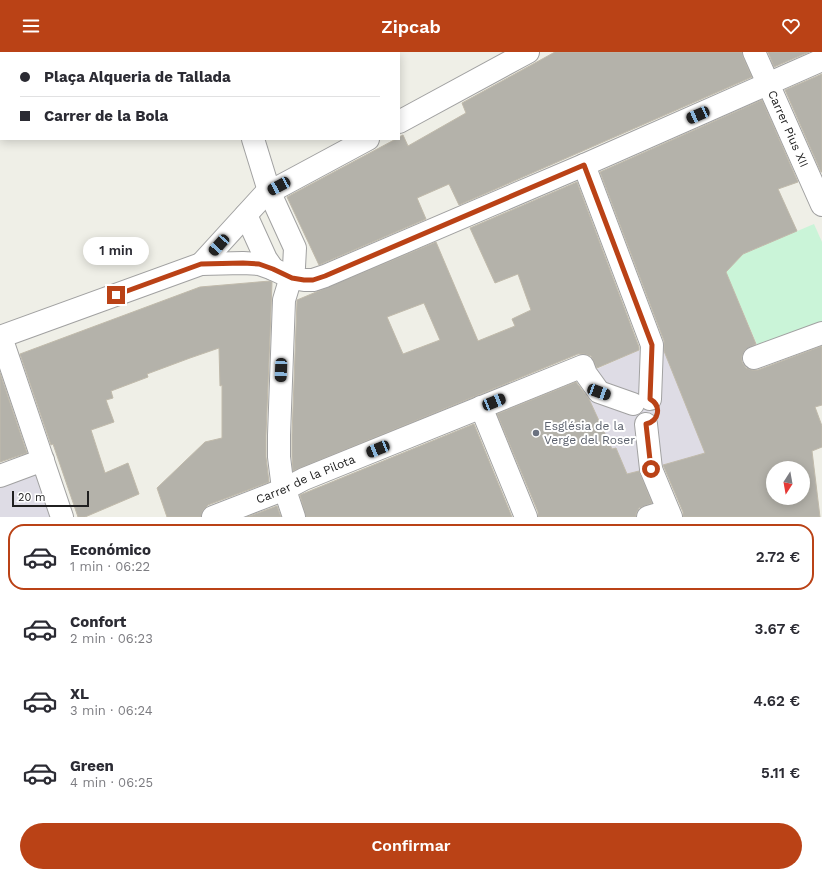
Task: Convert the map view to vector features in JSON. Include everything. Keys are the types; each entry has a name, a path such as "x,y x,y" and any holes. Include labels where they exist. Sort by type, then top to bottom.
{"street":[{"path":"400,121 528,52"},
{"name":"Carrer Pius XII","path":"754,52 822,205"},
{"path":"62,517 0,337 201,264 259,264 282,274 304,280 313,280 325,276 584,165 822,60"},
{"path":"253,140 270,191 295,248 295,257 282,274 284,300 278,435 281,474 294,517"},
{"path":"201,264 264,195 366,140"},
{"path":"584,165 652,345 641,402 656,405 658,411 654,421 646,424 651,469 662,515"},
{"path":"246,215 266,259 282,274"},
{"path":"754,358 822,333"},
{"name":"Carrer de la Pilota","path":"212,517 285,489 304,479 575,368 583,366 586,374 599,392 641,402"},
{"path":"481,407 526,517"},
{"path":"0,476 43,460"}],"green space":[{"path":"814,224 822,242 822,324 758,347 726,272 743,254"}],"shaded area":[{"path":"660,341 706,453 659,467 627,474 616,448 611,449 572,362 586,356 592,371"},
{"path":"34,472 37,475 51,517 0,517 0,483"}],"building":[{"path":"555,52 742,52 752,77 459,205 449,184 417,198 426,219 319,265 287,197 394,140 400,140 400,136 403,135 408,146 466,113 462,103"},
{"path":"768,52 809,52 774,67"},
{"path":"822,74 822,172 821,172 785,90"},
{"path":"762,100 798,182 778,189 797,231 743,254 726,272 756,344 745,350 742,356 742,362 746,368 758,370 822,346 822,405 815,407 822,426 822,447 812,451 820,517 683,517 683,512 663,465 705,453 664,351 664,341 600,172"},
{"path":"577,182 639,350 597,368 591,356 578,354 293,471 292,435 297,300 436,242 478,341 515,326 512,319 531,310 518,274 495,283 470,228","holes":["424,303 440,340 403,354 387,317"]},
{"path":"272,282 266,435 266,457 269,482 208,505 203,510 201,517 167,517 157,488 205,442 222,438 222,385 220,386 219,348 147,374 148,377 111,391 113,398 106,400 114,422 91,430 105,473 128,463 139,494 85,517 78,517 53,444 51,445 20,354 200,287"},
{"path":"0,373 27,453 0,462"},
{"path":"576,382 589,399 612,449 616,448 627,474 639,471 652,503 639,508 636,517 538,517 538,512 497,414"},
{"path":"474,424 512,517 306,517 300,495"},
{"path":"277,506 281,517 247,517"}],"place":[{"name":"Església de la Verge del Roser","path":"536,433"}],"route":[{"path":"116,295 201,264 259,264 292,278 313,280 584,165 652,345 650,399 654,401 658,411 654,421 650,424 646,424 651,469"}]}
